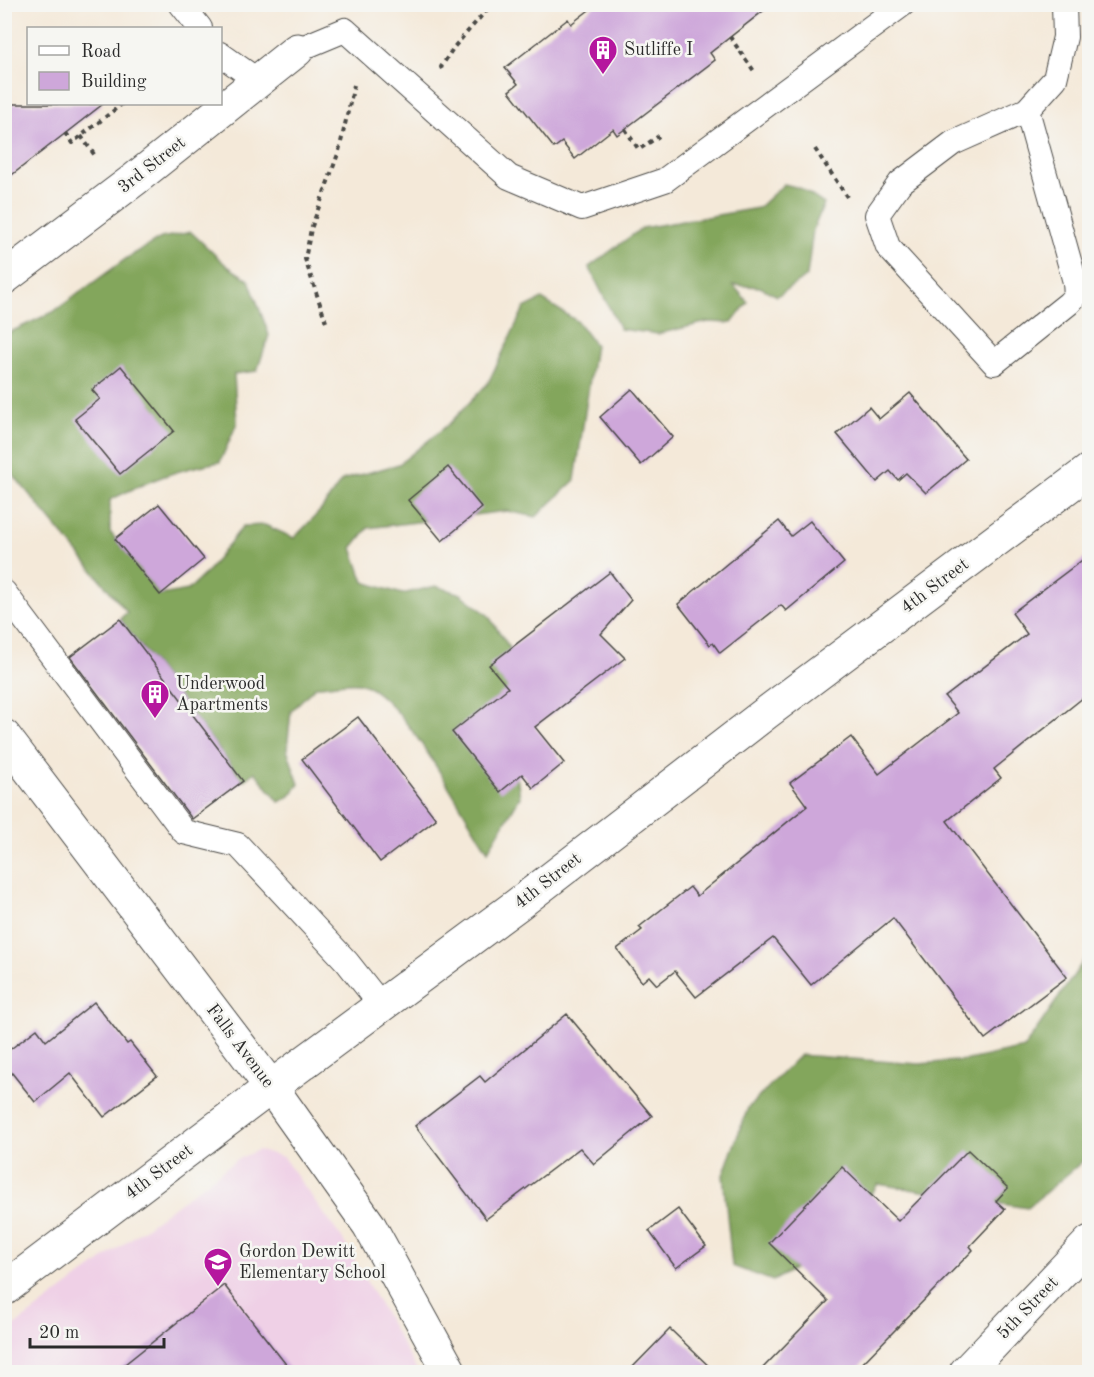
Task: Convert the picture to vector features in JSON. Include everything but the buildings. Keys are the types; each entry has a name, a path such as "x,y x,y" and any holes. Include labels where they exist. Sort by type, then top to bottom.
{"street":[{"name":"3rd Street","path":"4,278 297,50"},
{"name":"4th Street","path":"4,1289 1089,470"},
{"name":"Falls Avenue","path":"4,736 271,1086 369,1225 450,1372"},
{"name":"5th Street","path":"966,1372 1089,1242"}],"lane":[{"path":"181,4 199,27"},
{"path":"297,50 345,30 509,177 582,207 665,180 903,4"},
{"path":"1027,110 1075,282 1076,295 1061,310 994,363 888,247 877,215 900,183 953,143 1027,110 1054,79 1065,37 1064,4"},
{"path":"222,55 258,81"},
{"path":"4,592 58,660 184,832 238,845 348,962 381,1005"}],"path":[{"path":"448,76 441,67 454,47 492,4"},
{"path":"730,37 755,72"},
{"path":"326,322 304,259 311,229 339,151 352,88 368,51"},
{"path":"746,77 764,65"},
{"path":"65,134 72,143 121,105"},
{"path":"626,129 639,150"},
{"path":"630,155 667,131"},
{"path":"815,149 852,205"}],"shaded area":[{"name":"Gordon Dewitt Elementary School","path":"258,1150 283,1157 343,1240 418,1372 5,1372 5,1333 236,1160"}],"green space":[{"path":"784,184 800,188 824,204 813,230 807,276 777,296 760,287 733,285 748,302 732,323 708,322 658,334 620,329 589,267 642,228 758,208"},
{"path":"191,232 227,266 249,280 269,335 257,371 234,374 237,423 220,462 163,476 110,500 110,532 161,595 188,590 207,572 243,526 265,525 294,538 321,510 342,480 399,464 450,423 488,383 524,308 542,299 577,321 595,345 575,480 536,517 507,511 368,528 352,548 364,582 402,594 436,586 461,594 488,615 517,659 507,704 520,797 488,851 414,733 379,694 362,684 316,686 291,711 287,750 299,784 290,796 279,802 255,772 243,781 120,619 127,612 5,465 4,335 53,312 127,258 161,238"},
{"path":"1089,953 1089,1156 1027,1208 878,1184 834,1247 773,1281 732,1266 723,1175 748,1108 800,1055 919,1064 968,1060 1024,1048"}],"place":[{"name":"Sutliffe I","path":"603,76"},
{"name":"Underwood Apartments","path":"155,720"},
{"name":"Gordon Dewitt Elementary School","path":"218,1288"}]}
